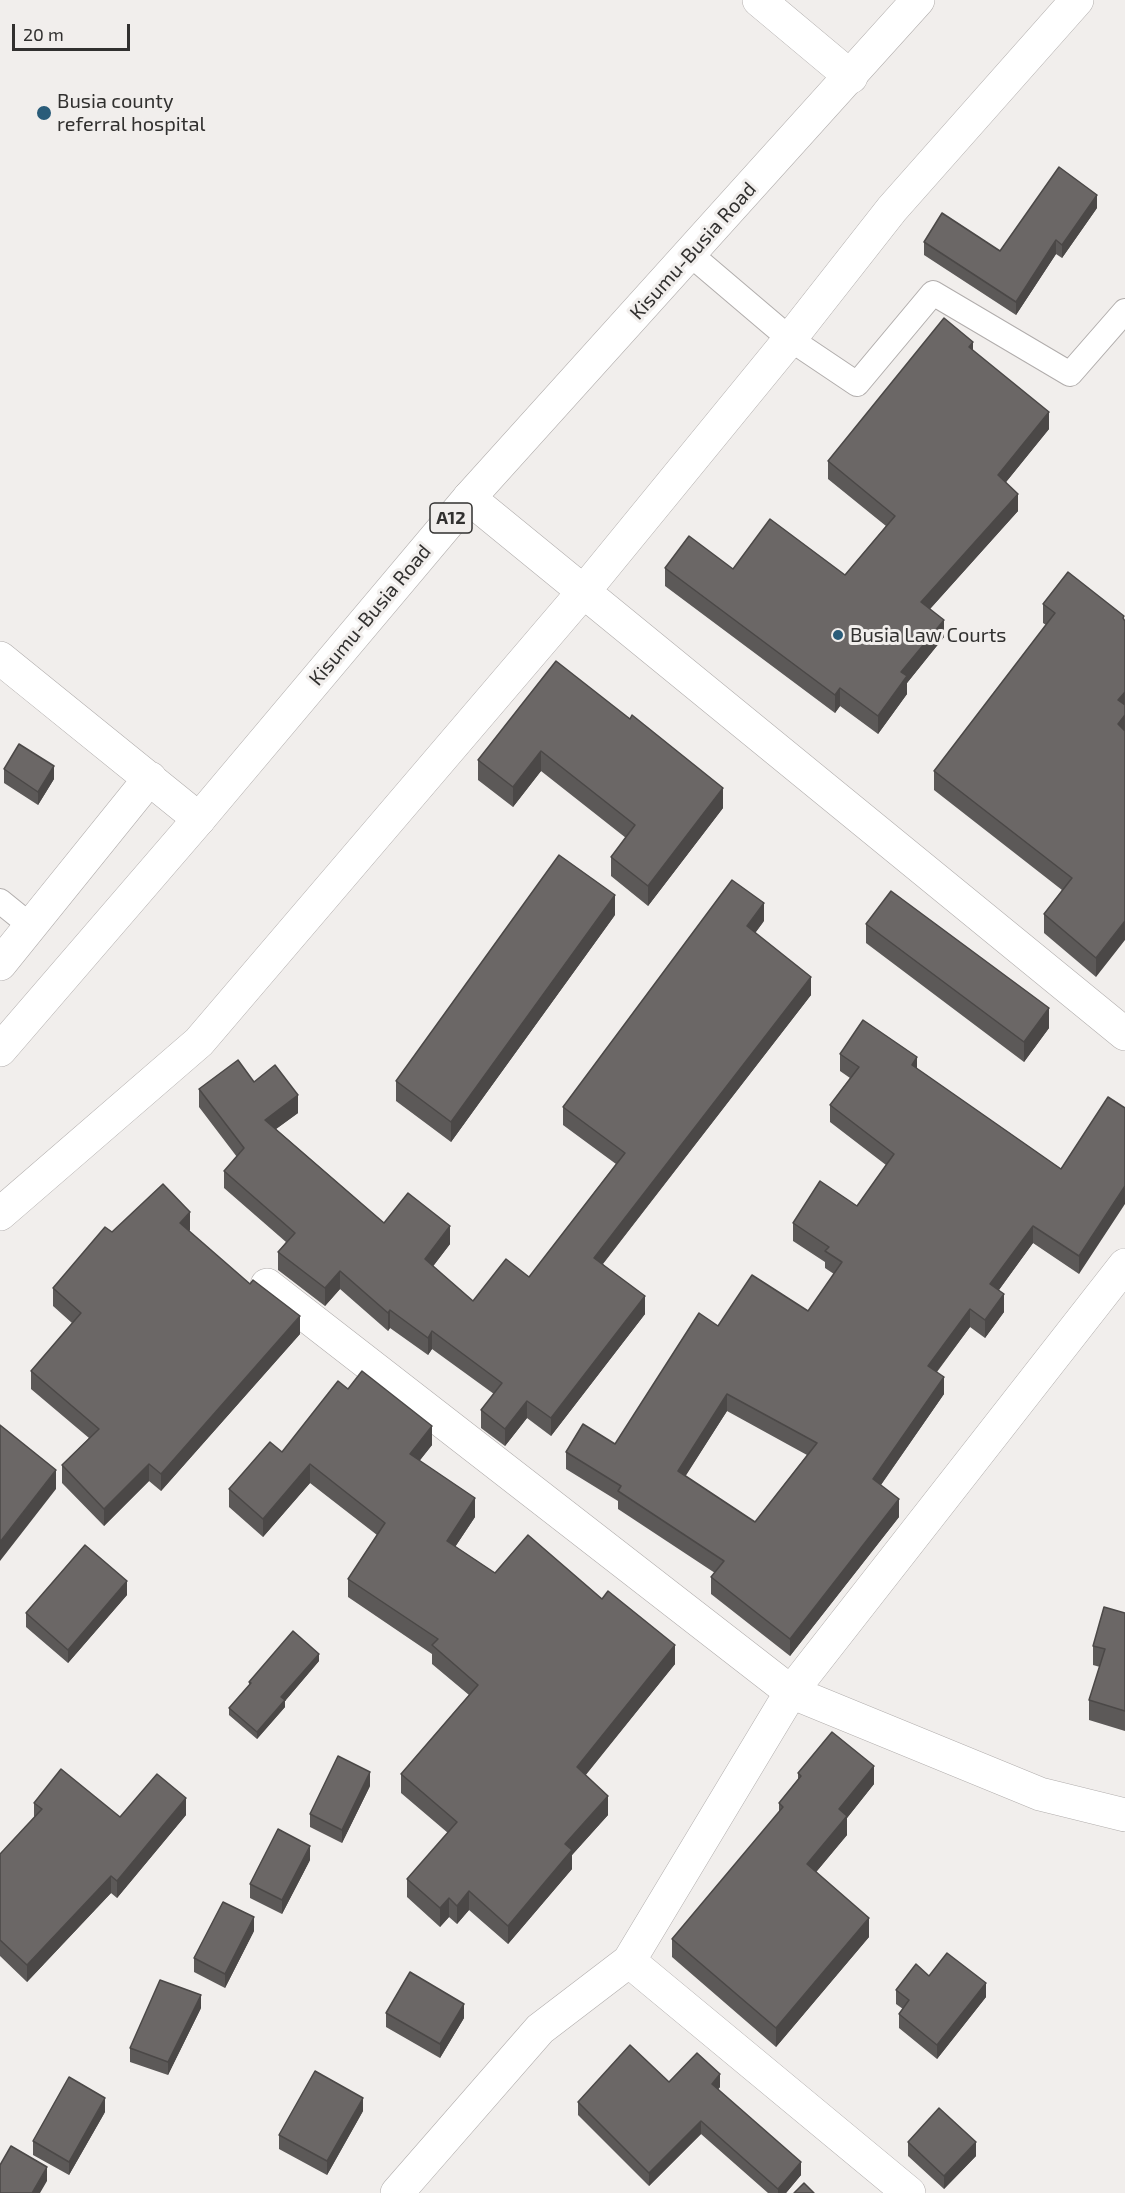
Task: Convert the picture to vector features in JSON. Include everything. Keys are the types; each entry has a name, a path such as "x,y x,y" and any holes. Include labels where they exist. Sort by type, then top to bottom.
{"main road":[{"path":"759,0 851,77"},
{"name":"Kisumu-Busia Road","path":"0,1050 199,819 469,498 851,77 918,0"},
{"path":"0,1214 199,1042 584,591 790,339 892,209 1077,0"},
{"path":"469,498 1125,1034"},
{"path":"0,658 199,819"},
{"path":"0,964 150,778"},
{"path":"397,2193 540,2029 629,1961 791,1692 1125,1265"},
{"path":"267,1285 791,1692 1040,1794 1125,1815"},
{"path":"629,1961 909,2193"}],"lane":[{"path":"690,254 790,339 857,384 933,293 1070,374 1125,311"},
{"path":"0,901 32,927"}],"building":[{"path":"1059,167 1097,195 1062,245 1056,240 1016,302 924,242 942,213 1000,251"},
{"path":"944,318 973,342 969,347 1049,412 998,475 1018,494 921,602 944,620 901,672 907,676 878,716 840,688 835,695 665,568 689,536 733,569 770,519 845,575 895,516 828,461"},
{"path":"1068,572 1124,616 1125,621 1125,692 1118,700 1125,705 1125,715 1118,724 1125,731 1125,921 1096,958 1044,914 1072,878 934,771 1055,613 1043,604"},
{"path":"556,661 630,719 632,715 723,788 648,886 611,857 635,825 541,751 513,787 478,760"},
{"path":"19,744 54,766 38,792 4,769"},
{"path":"559,855 615,895 451,1122 396,1081"},
{"path":"732,880 764,903 747,926 811,977 594,1258 645,1296 551,1418 527,1401 505,1429 481,1410 502,1383 432,1331 428,1338 390,1310 388,1313 340,1271 325,1288 278,1252 295,1233 224,1171 244,1148 199,1089 238,1060 254,1082 275,1065 298,1095 265,1120 384,1223 408,1193 450,1226 425,1259 473,1301 506,1259 529,1277 625,1153 563,1107"},
{"path":"891,891 1049,1008 1024,1042 866,924"},
{"path":"863,1020 917,1057 912,1065 1061,1169 1108,1097 1125,1108 1125,1186 1079,1256 1033,1226 990,1284 1004,1294 985,1320 970,1309 928,1366 944,1377 873,1479 899,1499 790,1639 711,1577 724,1561 618,1491 621,1486 566,1452 583,1424 615,1444 699,1313 718,1326 752,1275 808,1311 842,1262 825,1251 829,1247 793,1223 820,1181 857,1206 894,1154 830,1105 859,1067 840,1054","holes":["727,1394 817,1443 755,1522 678,1471"]},
{"path":"163,1184 190,1212 180,1223 250,1284 253,1280 300,1316 161,1474 149,1464 104,1509 62,1465 99,1429 31,1371 81,1313 53,1288 105,1227 112,1232"},
{"path":"362,1371 432,1426 410,1454 475,1498 447,1541 495,1573 528,1535 602,1599 608,1591 675,1645 577,1767 608,1796 565,1844 572,1850 508,1926 469,1891 457,1906 449,1898 440,1908 407,1879 457,1822 401,1774 478,1685 432,1645 438,1639 348,1579 385,1523 310,1464 263,1519 229,1489 270,1442 282,1452 338,1381 348,1389"},
{"path":"0,1425 56,1470 0,1542"},
{"path":"85,1545 127,1581 68,1650 26,1613"},
{"path":"1104,1607 1125,1613 1125,1711 1089,1700 1105,1649 1093,1646"},
{"path":"293,1631 319,1654 281,1697 285,1700 257,1732 229,1708"},
{"path":"832,1732 874,1766 839,1809 847,1816 807,1864 869,1918 776,2028 672,1939 783,1807 779,1803 801,1776 798,1773"},
{"path":"338,1756 370,1772 342,1830 310,1814"},
{"path":"61,1769 120,1817 157,1774 186,1798 117,1881 111,1876 27,1965 0,1940 0,1854 42,1809 34,1803"},
{"path":"278,1829 310,1846 282,1900 250,1884"},
{"path":"223,1902 254,1917 225,1974 194,1958"},
{"path":"947,1953 986,1983 937,2045 899,2014 909,2000 896,1990 916,1964 929,1976"},
{"path":"410,1972 464,2004 440,2044 386,2013"},
{"path":"160,1980 201,1995 168,2062 130,2048"},
{"path":"630,2045 669,2082 697,2053 720,2074 712,2084 801,2162 778,2189 701,2121 649,2173 578,2102"},
{"path":"315,2071 363,2098 327,2161 279,2135"},
{"path":"69,2077 105,2098 69,2162 33,2141"},
{"path":"939,2108 976,2142 944,2176 908,2142"},
{"path":"11,2146 47,2167 32,2193 0,2193 0,2165"},
{"path":"804,2183 814,2193 794,2193"}],"place":[{"name":"Busia county referral hospital","path":"44,113"},
{"name":"Busia Law Courts","path":"838,635"}]}
